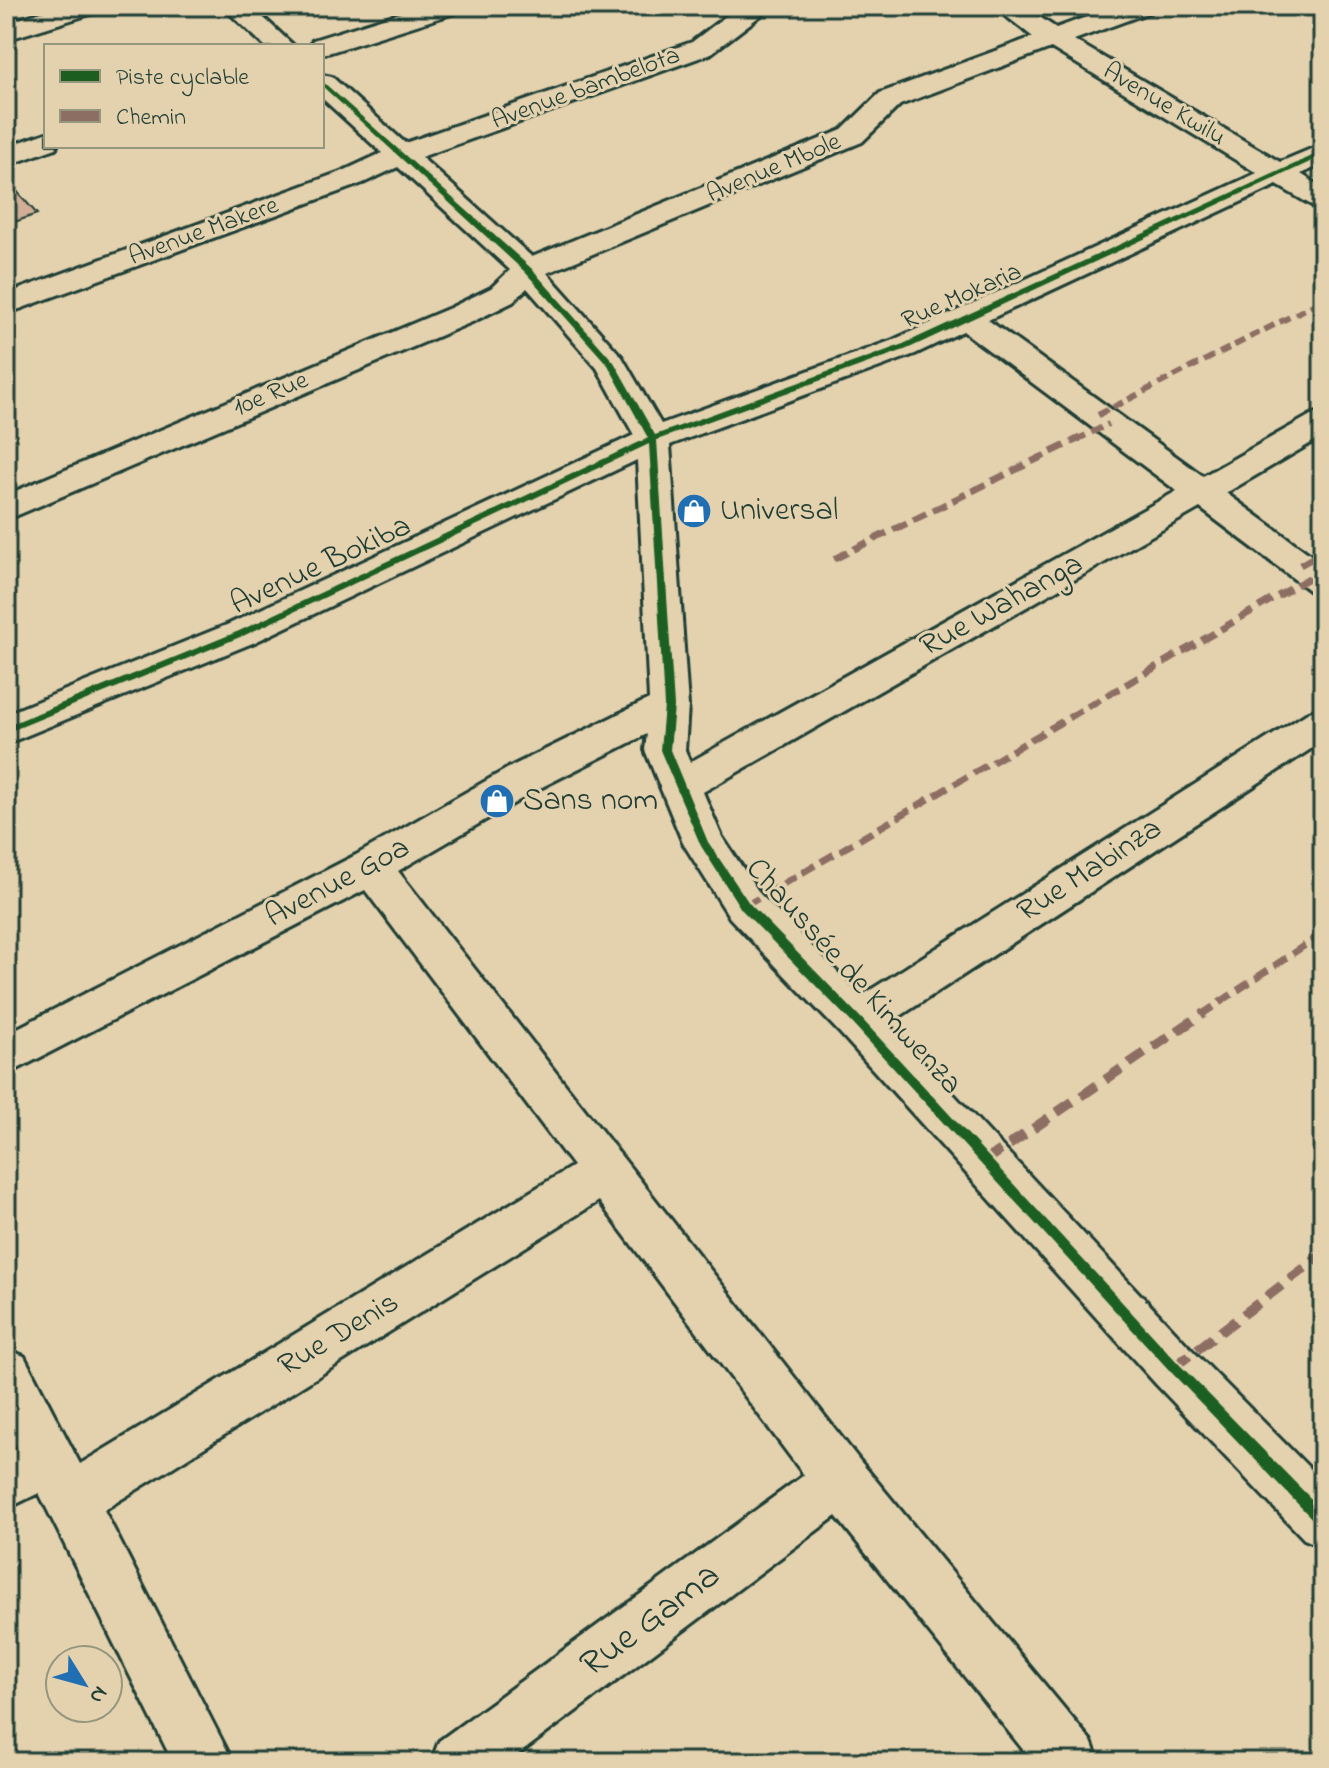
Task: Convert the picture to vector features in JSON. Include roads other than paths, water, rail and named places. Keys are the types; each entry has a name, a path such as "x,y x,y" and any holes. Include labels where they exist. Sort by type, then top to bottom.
{"street":[{"path":"6,32 88,6"},
{"path":"235,6 279,44"},
{"path":"324,45 449,6"},
{"name":"Avenue bambelota","path":"400,155 701,48 724,35 738,16 760,6"},
{"name":"Avenue Kwilu","path":"1006,6 1054,39 1323,200"},
{"path":"1054,39 1141,6"},
{"name":"Avenue Mbole","path":"528,270 852,136 865,126 869,114 877,106 890,99 1054,39"},
{"name":"Chaussée de Kimwenza","path":"324,85 528,270 611,364 653,439 669,706 665,750 704,843 745,906 857,1021 1174,1367 1323,1520"},
{"path":"6,157 44,143"},
{"name":"Rue Mokaria","path":"653,439 904,347 1323,153"},
{"name":"Avenue Makere","path":"6,305 353,177 400,155"},
{"name":"10e Rue","path":"6,508 461,315 502,295 528,270"},
{"path":"967,319 1323,582"},
{"name":"Rue Wahanga","path":"680,786 1323,422"},
{"name":"Avenue Bokiba","path":"6,730 242,633 653,439"},
{"name":"Avenue Goa","path":"6,1056 371,867 526,777 669,706"},
{"name":"Rue Mabinza","path":"857,1021 1323,722"},
{"path":"371,867 841,1480 1070,1762"},
{"name":"Rue Denis","path":"42,1480 606,1171"},
{"path":"6,1373 42,1480 204,1762"},
{"name":"Rue Gama","path":"460,1762 841,1480"}],"place":[{"name":"Universal","path":"694,511"},
{"name":"Sans nom","path":"497,801"}]}
